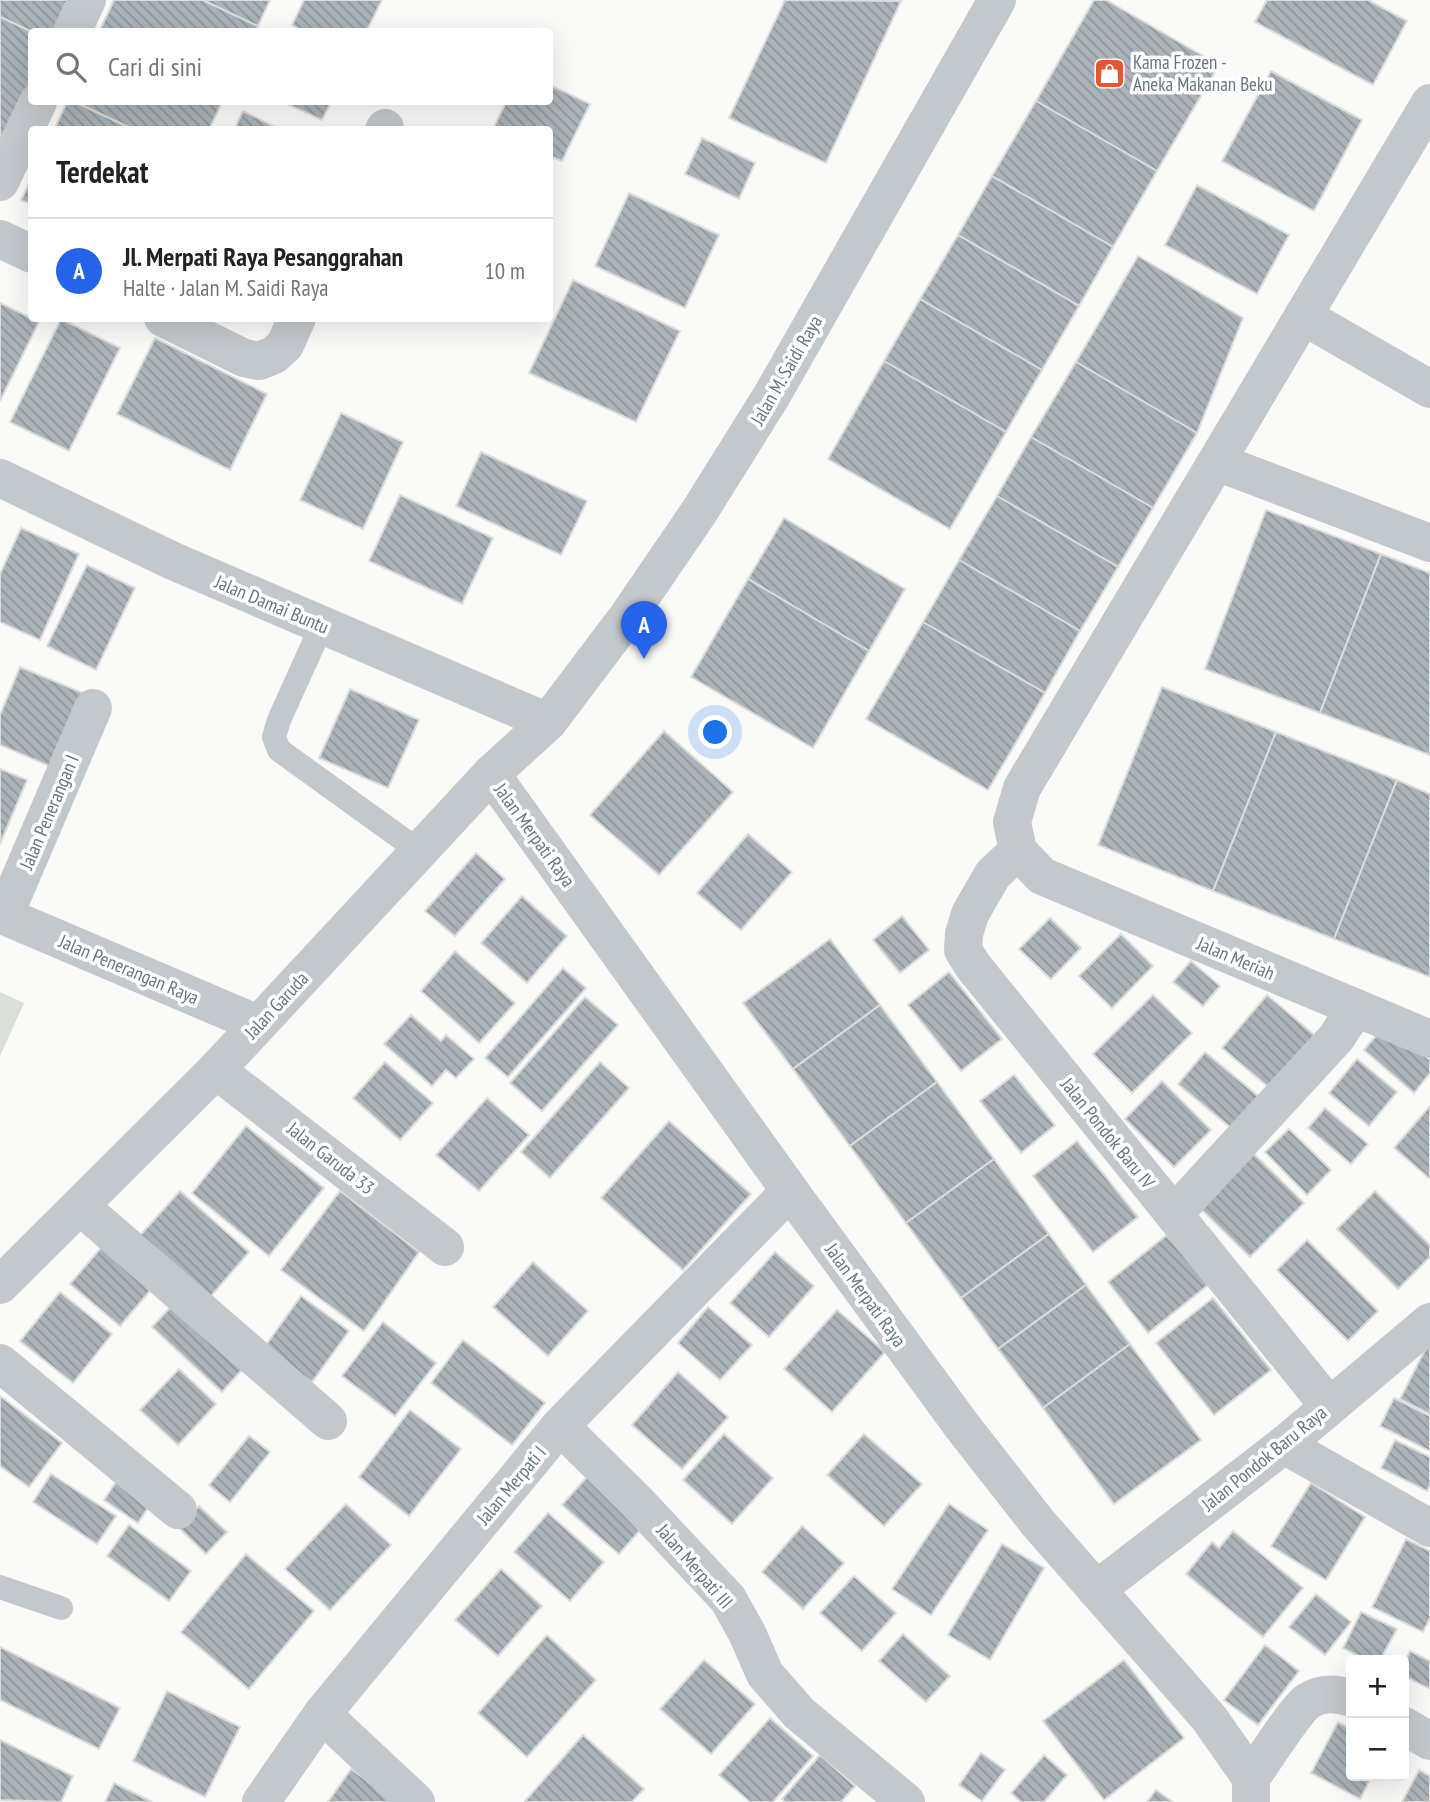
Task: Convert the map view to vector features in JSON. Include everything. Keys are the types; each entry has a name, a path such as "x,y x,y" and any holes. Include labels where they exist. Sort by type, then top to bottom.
{"street":[{"path":"74,28 87,0"},
{"name":"Jalan M. Saidi Raya","path":"548,722 628,616 699,512 758,418 998,0"},
{"path":"1030,863 1012,822 1022,788 1430,103"},
{"path":"0,182 37,105"},
{"path":"0,239 28,252"},
{"path":"1303,316 1430,389"},
{"path":"171,322 244,358 259,361 274,355 285,345 296,322"},
{"path":"1217,462 1430,543"},
{"name":"Jalan Damai Buntu","path":"0,478 173,561 548,722"},
{"name":"Jalan Penerangan I","path":"2,916 93,708"},
{"name":"Jalan Garuda","path":"0,1285 216,1070 491,774 548,722"},
{"name":"Jalan Merpati Raya","path":"491,774 789,1191 971,1436 1038,1523 1209,1718 1251,1790"},
{"name":"Jalan Meriah","path":"1030,863 1430,1039"},
{"name":"Jalan Pondok Baru IV","path":"1030,863 993,874 970,914 963,950 1329,1406"},
{"name":"Jalan Penerangan Raya","path":"2,916 258,1024"},
{"path":"1174,1214 1336,1038 1356,1008"},
{"name":"Jalan Garuda 33","path":"216,1070 445,1247"},
{"name":"Jalan Merpati I","path":"261,1802 322,1714 560,1426 789,1191"},
{"path":"80,1206 328,1421"},
{"name":"Jalan Pondok Baru Raya","path":"1096,1590 1284,1445 1430,1322"},
{"path":"0,1363 178,1510"},
{"name":"Jalan Merpati III","path":"560,1426 637,1502 728,1599 765,1674 799,1713 906,1802"},
{"path":"1284,1445 1430,1528"},
{"path":"1251,1790 1306,1702 1320,1695 1337,1693 1346,1696"},
{"path":"322,1714 416,1802"},
{"path":"1409,1730 1430,1741"}],"lane":[{"path":"322,625 279,720 274,737 279,750 419,851"},
{"path":"0,1587 61,1608"}],"shaded area":[{"path":"0,992 24,1003 0,1056"}],"building":[{"path":"0,0 78,0 65,28 28,28 28,30 0,17"},
{"path":"114,0 203,0 258,26 257,28 101,28"},
{"path":"203,0 270,0 258,26"},
{"path":"304,0 382,0 368,28 297,28 292,25"},
{"path":"785,0 901,1 826,163 729,118"},
{"path":"1094,0 1106,0 1219,65 1157,171 1036,101"},
{"path":"1267,0 1368,0 1407,21 1373,85 1255,22"},
{"path":"0,17 28,30 28,104 0,141"},
{"path":"1271,71 1362,120 1314,211 1222,161"},
{"path":"553,86 590,104 562,161 553,157 553,126 494,126 505,105 553,105"},
{"path":"1036,101 1157,171 1113,247 992,176"},
{"path":"66,105 81,105 126,126 56,126"},
{"path":"81,105 221,105 211,126 126,126"},
{"path":"290,105 330,105 322,120"},
{"path":"243,111 273,126 236,126"},
{"path":"702,138 755,163 739,199 685,174"},
{"path":"992,176 1113,247 1079,306 958,235"},
{"path":"28,185 28,203 21,200"},
{"path":"1197,185 1289,235 1257,294 1165,245"},
{"path":"629,193 719,235 685,308 595,266"},
{"path":"958,235 1079,306 1042,370 920,299"},
{"path":"1138,256 1243,318 1197,433 1076,362"},
{"path":"573,280 680,331 636,422 529,373"},
{"path":"920,299 1042,370 1006,432 884,361"},
{"path":"0,303 28,317 28,322 39,322 0,401"},
{"path":"60,322 67,322 120,348 69,451 10,422"},
{"path":"155,338 267,394 230,470 117,414"},
{"path":"884,361 1006,432 950,529 828,459"},
{"path":"1076,362 1197,433 1153,508 1031,437"},
{"path":"341,413 403,442 363,529 300,500"},
{"path":"1031,437 1153,508 1118,567 997,496"},
{"path":"481,452 587,501 561,555 456,506"},
{"path":"400,495 493,538 462,604 369,561"},
{"path":"997,496 1118,567 1080,631 959,560"},
{"path":"1266,510 1381,554 1320,713 1205,669"},
{"path":"784,518 905,589 869,651 748,579"},
{"path":"21,528 79,554 40,640 0,622 0,574"},
{"path":"1381,554 1430,573 1430,755 1320,713"},
{"path":"959,560 1080,631 1045,693 923,622"},
{"path":"87,565 135,588 96,670 47,646"},
{"path":"748,579 869,651 813,748 691,677"},
{"path":"923,622 1045,693 988,790 866,719"},
{"path":"20,667 83,693 52,767 0,745 0,715"},
{"path":"1162,687 1276,732 1213,891 1098,845"},
{"path":"350,689 419,720 388,788 319,758"},
{"path":"664,731 733,792 659,875 590,815"},
{"path":"1276,732 1397,780 1334,939 1213,891"},
{"path":"0,769 27,780 0,844"},
{"path":"1397,780 1430,794 1430,977 1334,939"},
{"path":"748,834 792,872 741,930 697,893"},
{"path":"476,853 505,879 455,936 425,911"},
{"path":"522,896 567,936 527,983 481,943"},
{"path":"902,916 929,950 900,973 873,940"},
{"path":"1050,918 1081,948 1051,979 1019,949"},
{"path":"1121,934 1153,966 1112,1008 1079,976"},
{"path":"830,939 880,1005 793,1069 743,1003"},
{"path":"455,951 515,1003 479,1043 421,991"},
{"path":"1191,961 1220,986 1203,1006 1173,982"},
{"path":"563,968 586,988 508,1077 485,1058"},
{"path":"949,972 1002,1039 961,1071 908,1005"},
{"path":"1153,995 1192,1033 1132,1093 1093,1054"},
{"path":"1267,995 1318,1038 1273,1091 1222,1048"},
{"path":"585,997 618,1025 542,1111 510,1083"},
{"path":"880,1005 937,1082 850,1146 793,1069"},
{"path":"411,1015 441,1041 446,1035 474,1059 456,1078 446,1070 432,1086 384,1044"},
{"path":"1386,1024 1430,1060 1430,1073 1414,1093 1364,1050"},
{"path":"1205,1052 1263,1100 1236,1132 1178,1084"},
{"path":"1357,1059 1397,1092 1369,1126 1329,1093"},
{"path":"385,1062 433,1103 400,1140 353,1098"},
{"path":"600,1062 629,1088 550,1178 521,1152"},
{"path":"1014,1075 1055,1125 1021,1153 980,1101"},
{"path":"1162,1081 1211,1130 1174,1167 1125,1119"},
{"path":"937,1082 994,1159 906,1223 850,1146"},
{"path":"487,1098 529,1135 479,1191 436,1155"},
{"path":"1430,1106 1430,1179 1394,1148"},
{"path":"1325,1108 1368,1144 1351,1164 1308,1128"},
{"path":"669,1121 751,1194 683,1270 601,1198"},
{"path":"246,1126 324,1188 269,1256 192,1193"},
{"path":"1289,1129 1331,1170 1307,1195 1265,1152"},
{"path":"1077,1141 1138,1217 1093,1252 1033,1176"},
{"path":"1254,1154 1304,1203 1250,1257 1200,1208"},
{"path":"994,1159 1049,1234 961,1298 906,1223"},
{"path":"180,1191 249,1252 206,1302 136,1240"},
{"path":"340,1191 419,1252 364,1331 281,1270"},
{"path":"1375,1191 1430,1245 1430,1257 1398,1289 1337,1229"},
{"path":"1049,1234 1086,1285 998,1349 961,1298"},
{"path":"1167,1235 1208,1285 1148,1333 1108,1282"},
{"path":"1307,1240 1378,1311 1348,1341 1277,1270"},
{"path":"106,1242 155,1285 120,1326 70,1284"},
{"path":"775,1252 814,1286 769,1337 730,1303"},
{"path":"533,1262 588,1311 548,1356 493,1307"},
{"path":"1086,1285 1130,1344 1043,1408 998,1349"},
{"path":"60,1292 112,1334 73,1383 20,1341"},
{"path":"301,1296 349,1331 312,1382 264,1348"},
{"path":"179,1298 248,1363 222,1392 152,1327"},
{"path":"1213,1298 1271,1370 1214,1415 1156,1343"},
{"path":"708,1307 752,1345 720,1380 678,1343"},
{"path":"837,1310 885,1352 832,1412 784,1369"},
{"path":"383,1322 436,1363 395,1416 342,1376"},
{"path":"463,1340 545,1403 512,1445 431,1383"},
{"path":"1430,1343 1430,1414 1400,1399"},
{"path":"1130,1344 1201,1440 1114,1504 1043,1408"},
{"path":"179,1369 216,1404 178,1445 140,1410"},
{"path":"678,1372 728,1417 682,1469 632,1425"},
{"path":"0,1396 62,1443 29,1487 0,1466"},
{"path":"1394,1398 1430,1416 1430,1451 1380,1426"},
{"path":"410,1410 461,1449 409,1516 359,1477"},
{"path":"724,1434 773,1478 732,1524 683,1480"},
{"path":"864,1434 922,1484 884,1526 827,1475"},
{"path":"249,1436 270,1452 230,1502 209,1485"},
{"path":"1395,1440 1430,1457 1430,1485 1427,1491 1381,1468"},
{"path":"593,1470 649,1520 619,1554 562,1505"},
{"path":"51,1474 116,1516 97,1544 33,1502"},
{"path":"118,1479 151,1503 138,1523 104,1500"},
{"path":"1311,1483 1365,1517 1326,1580 1271,1546"},
{"path":"346,1504 391,1545 330,1610 285,1569"},
{"path":"949,1504 988,1530 931,1615 892,1589"},
{"path":"199,1506 227,1532 206,1554 179,1528"},
{"path":"548,1513 604,1562 570,1601 514,1552"},
{"path":"129,1525 191,1571 169,1601 107,1556"},
{"path":"802,1526 844,1563 803,1609 762,1572"},
{"path":"1233,1531 1303,1588 1263,1637 1186,1574 1212,1542 1219,1548"},
{"path":"1406,1539 1430,1551 1430,1618 1423,1632 1372,1607"},
{"path":"1002,1544 1044,1568 990,1660 948,1635"},
{"path":"246,1554 314,1611 249,1689 181,1632"},
{"path":"501,1569 542,1606 498,1656 455,1620"},
{"path":"854,1576 896,1613 862,1651 820,1613"},
{"path":"1316,1594 1351,1622 1325,1655 1289,1627"},
{"path":"1361,1612 1397,1629 1383,1655 1356,1655 1343,1648"},
{"path":"903,1634 950,1676 926,1702 879,1661"},
{"path":"547,1635 596,1680 527,1757 478,1713"},
{"path":"1265,1645 1299,1671 1258,1725 1224,1700"},
{"path":"0,1647 120,1708 99,1749 0,1700"},
{"path":"1410,1651 1430,1661 1430,1689 1409,1678"},
{"path":"704,1660 755,1704 711,1754 660,1709"},
{"path":"1124,1660 1184,1738 1104,1800 1043,1721"},
{"path":"167,1691 240,1727 205,1797 133,1761"},
{"path":"770,1718 813,1756 773,1802 750,1802 719,1775"},
{"path":"1338,1722 1346,1726 1346,1781 1369,1781 1360,1799 1311,1773"},
{"path":"583,1735 644,1789 632,1802 526,1802 525,1801"},
{"path":"0,1740 73,1776 61,1802 0,1800"},
{"path":"981,1753 1005,1770 982,1801 959,1785"},
{"path":"820,1755 855,1786 841,1802 785,1802 782,1799"},
{"path":"1044,1755 1067,1775 1044,1802 1021,1802 1011,1793"},
{"path":"351,1769 397,1802 328,1802"},
{"path":"1419,1770 1430,1776 1430,1802 1402,1802"},
{"path":"114,1783 152,1802 105,1802"},
{"path":"1156,1790 1173,1802 1147,1802"}],"place":[{"name":"Kama Frozen - Aneka Makanan Beku","path":"1110,73"},
{"name":"Jl. Merpati Raya Pesanggrahan","path":"644,659"}]}
